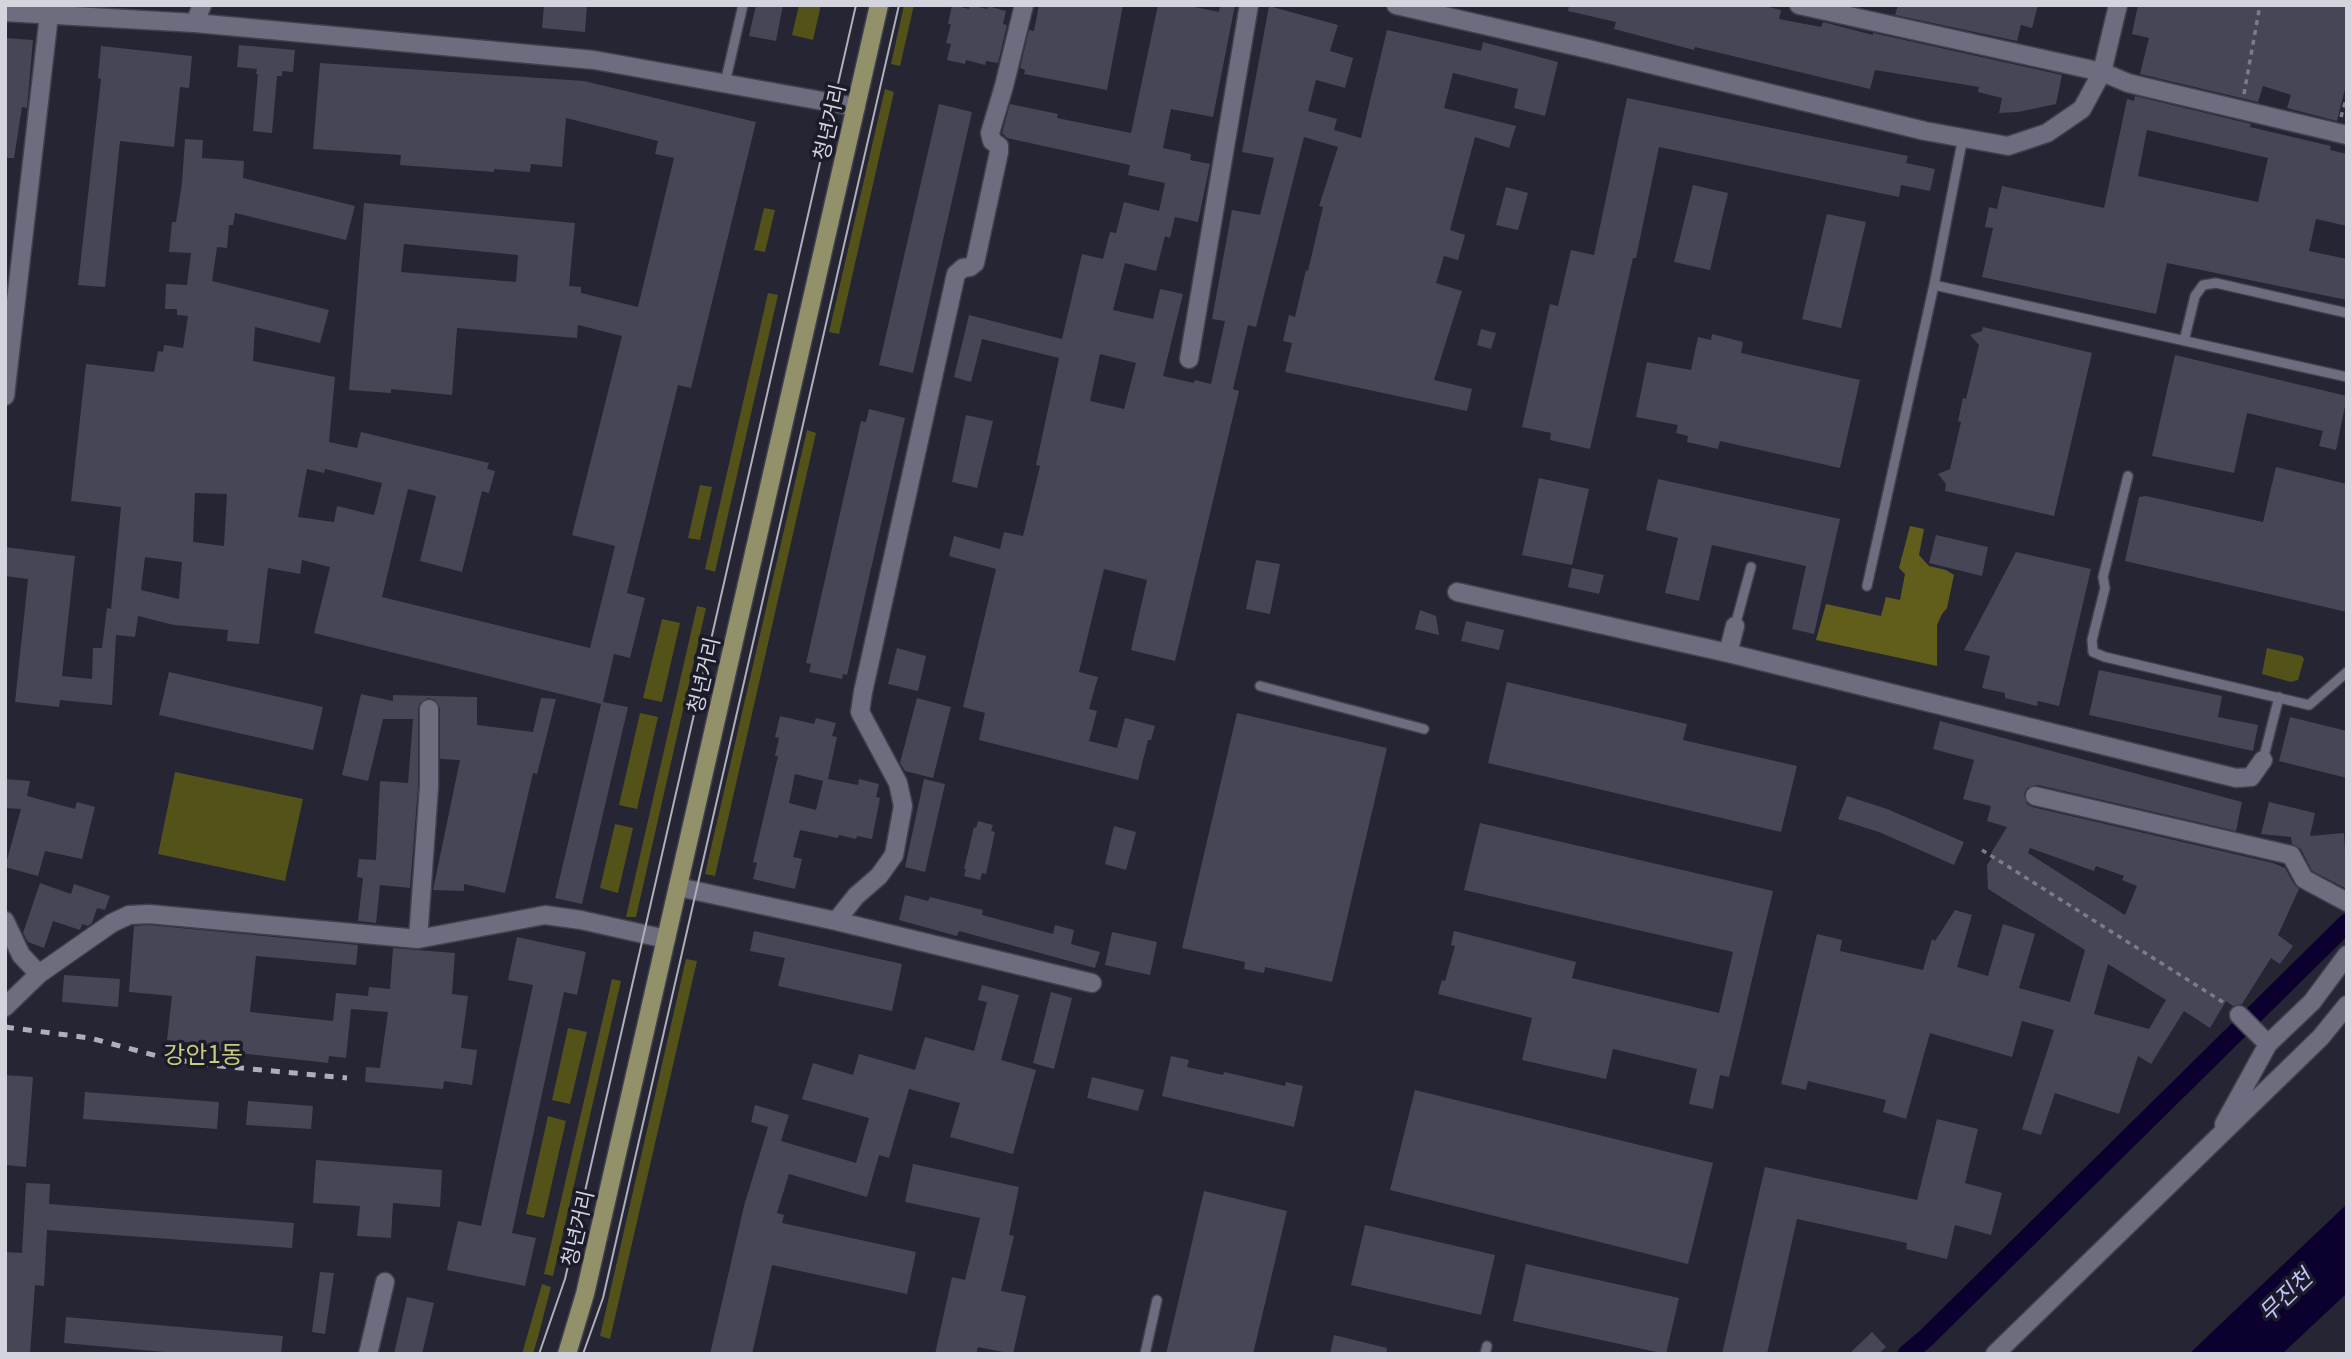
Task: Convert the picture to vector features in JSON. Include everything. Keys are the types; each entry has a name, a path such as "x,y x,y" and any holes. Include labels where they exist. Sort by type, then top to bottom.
{"main road":[{"name":"청년거리","path":"567,1354 585,1294 879,5"}],"street":[{"path":"195,23 202,5"},
{"path":"836,921 856,896 879,876 894,855 903,806 898,783 860,712 863,692 956,274 975,263 999,152 999,146 992,141 990,133 1024,5"},
{"path":"1189,359 1249,5"},
{"path":"1396,5 1925,131 2008,146 2047,133 2082,108 2102,72 2118,5"},
{"path":"1798,5 2102,72 2128,83 2347,135"},
{"path":"5,12 195,23 594,60 856,107"},
{"path":"5,396 49,15"},
{"path":"1457,592 1728,653 2236,778 2250,777 2263,760"},
{"path":"1728,653 1735,626"},
{"path":"418,939 429,787 429,709"},
{"path":"2035,796 2291,855 2304,879 2347,902"},
{"path":"678,887 836,921 1092,983"},
{"path":"5,1007 39,974 129,915 149,914 418,939 545,915 666,939"},
{"path":"5,922 21,955 39,974"},
{"path":"2214,1142 2263,1040 2312,1002 2347,955"},
{"path":"1995,1354 2321,1037 2347,1005"},
{"path":"2239,1016 2263,1040"},
{"path":"368,1354 385,1282"}],"lane":[{"path":"725,83 743,5"},
{"path":"1867,586 1964,137"},
{"path":"2184,341 2195,296 2203,285 2216,283 2347,313"},
{"path":"1934,285 2347,377"},
{"path":"2128,476 2102,577 2105,588 2092,640 2093,652 2309,705 2347,673"},
{"path":"1735,626 1751,567"},
{"path":"1260,686 1424,729"},
{"path":"2263,760 2279,697"},
{"path":"1145,1354 1157,1300"}],"path":[{"path":"2241,110 2260,5"},
{"path":"1982,850 2224,1003 2239,1016"}],"shaded area":[{"path":"799,5 821,5 813,40 792,35"},
{"path":"904,5 914,5 900,66 891,64"},
{"path":"885,89 894,92 839,334 829,332"},
{"path":"764,208 775,210 765,252 754,250"},
{"path":"768,293 778,295 715,572 705,569"},
{"path":"807,430 816,433 715,876 705,874"},
{"path":"700,485 712,487 700,540 688,538"},
{"path":"1910,526 1924,529 1919,555 1929,566 1954,575 1947,608 1937,625 1937,666 1816,640 1826,604 1881,616 1886,597 1900,600 1905,574 1899,568"},
{"path":"697,606 706,608 636,917 626,917"},
{"path":"662,619 680,623 662,702 643,698"},
{"path":"2267,648 2302,656 2304,659 2298,680 2291,682 2262,674"},
{"path":"640,713 658,717 637,809 619,805"},
{"path":"175,772 303,799 285,881 158,854"},
{"path":"615,824 633,828 618,893 600,888"},
{"path":"686,959 697,961 610,1339 600,1336"},
{"path":"612,979 621,981 553,1276 544,1274"},
{"path":"568,1028 587,1032 570,1104 552,1100"},
{"path":"548,1116 566,1121 544,1218 526,1214"},
{"path":"542,1284 551,1287 538,1337 533,1354 522,1354"}],"water":[{"name":"무진천","path":"2347,1204 2347,1293 2282,1354 2189,1354"}],"building":[{"path":"544,5 587,5 585,32 542,28"},
{"path":"756,5 783,5 776,41 749,36"},
{"path":"952,5 969,9 970,5 987,9 988,6 1006,11 1003,24 1007,25 998,63 986,61 985,65 966,60 965,64 947,60 951,44 946,43"},
{"path":"1039,5 1123,5 1107,90 1024,74 1025,70 1020,68 1029,30 1034,31"},
{"path":"1158,5 1185,5 1219,12 1220,5 1235,5 1213,117 1171,109 1163,148 1191,154 1190,160 1210,164 1198,222 1175,217 1170,238 1165,236 1156,271 1125,263 1113,310 1153,319 1160,289 1183,294 1163,376 1211,384 1225,321 1212,319 1232,210 1260,215 1274,158 1242,152 1269,6 1338,25 1330,51 1353,58 1345,88 1316,80 1308,111 1337,119 1334,130 1361,138 1387,30 1481,51 1483,42 1558,62 1545,116 1514,108 1518,89 1453,73 1444,108 1516,126 1509,148 1475,137 1450,230 1465,235 1458,260 1444,256 1436,283 1462,291 1434,380 1472,389 1467,411 1285,372 1292,343 1283,341 1289,315 1295,317 1323,207 1319,206 1338,147 1304,137 1256,327 1248,325 1233,389 1239,391 1175,661 1131,650 1147,580 1104,569 1079,672 1098,677 1089,709 1097,711 1089,741 1117,748 1125,718 1155,726 1151,740 1148,740 1138,780 979,740 985,713 963,707 996,569 949,556 954,536 1000,549 1004,532 1023,536 1040,466 1036,465 1059,358 982,339 971,382 954,377 969,315 1062,339 1082,254 1103,259 1110,232 1116,233 1124,202 1159,211 1165,183 1128,175 1130,165 1007,138 1002,133 1010,104 1058,114 1057,118 1131,133","holes":["1100,354 1136,363 1124,409 1090,401"]},
{"path":"1569,5 1761,5 1781,10 1779,19 1821,27 1823,22 2062,75 2056,104 1999,113 2002,98 1978,92 1979,87 1875,70 1870,89 1695,47 1694,50 1614,29 1616,22 1568,11"},
{"path":"1898,5 2038,5 2032,28 2021,25 2017,41 1895,15"},
{"path":"2138,5 2347,5 2347,81 2337,121 2287,108 2291,95 2263,86 2258,102 2140,74 2149,38 2132,34"},
{"path":"5,38 33,40 27,108 22,107 14,158 5,158"},
{"path":"239,45 295,50 293,72 282,71 282,76 277,76 272,133 253,131 258,74 257,69 237,67"},
{"path":"101,46 192,56 189,88 180,87 174,147 120,141 105,287 78,285 101,79 98,78"},
{"path":"320,63 584,81 756,122 691,388 678,385 627,593 645,598 630,658 614,654 603,702 628,707 582,904 555,898 601,704 314,633 330,567 302,560 300,574 268,568 259,644 227,641 228,630 174,625 138,616 135,637 116,635 112,705 60,700 59,707 15,702 28,579 5,576 5,547 75,556 62,676 92,679 93,648 102,648 107,608 111,609 121,507 71,501 86,364 154,372 158,351 163,352 164,345 183,348 188,316 177,315 177,309 165,309 166,284 187,285 191,253 169,252 172,222 176,222 182,183 185,139 203,140 202,158 244,161 243,178 355,206 346,240 235,213 233,225 229,225 227,248 217,247 212,281 329,310 320,343 255,327 253,361 335,377 329,442 357,448 361,432 489,463 487,469 495,471 489,493 482,491 462,572 420,561 436,496 408,489 382,597 590,648 615,546 572,535 622,336 578,325 577,338 457,328 452,395 391,389 391,393 349,390 364,203 575,223 569,286 581,287 581,293 638,307 674,158 655,154 658,141 566,118 562,167 531,164 530,172 400,165 401,155 313,149","holes":["404,244 518,255 516,282 401,272","307,469 324,473 325,469 382,483 374,515 337,506 334,522 298,517","195,493 227,494 224,546 193,542","145,557 182,562 179,599 141,590"]},
{"path":"2135,96 2251,124 2250,127 2331,146 2330,150 2347,154 2347,226 2316,219 2309,251 2347,259 2347,300 2167,263 2156,314 1982,277 1993,228 1985,227 1989,207 1997,209 2002,186 2104,208 2127,99 2134,101","holes":["2147,130 2268,158 2258,202 2138,176"]},
{"path":"1627,98 1908,156 1906,163 1935,169 1930,191 1901,185 1899,197 1659,147 1636,258 1633,258 1590,449 1550,440 1551,433 1522,427 1550,304 1558,306 1571,250 1594,255"},
{"path":"939,104 972,112 913,373 879,365"},
{"path":"1693,185 1728,193 1710,270 1674,262"},
{"path":"1506,187 1528,193 1518,230 1496,225"},
{"path":"1827,214 1866,222 1841,328 1802,319"},
{"path":"1983,327 2092,353 2054,516 1945,491 1946,484 1938,474 1950,469 1961,422 1958,421 1963,398 1966,399 1979,345 1970,335 1982,331"},
{"path":"1481,329 1496,333 1491,349 1477,345"},
{"path":"1712,334 1743,342 1741,353 1860,380 1840,468 1720,441 1718,449 1687,442 1688,436 1676,433 1678,425 1636,417 1647,362 1691,370 1698,337 1711,340"},
{"path":"2175,355 2347,396 2336,450 2319,446 2323,431 2247,413 2234,473 2152,456"},
{"path":"869,409 905,418 847,675 843,674 842,679 809,672 811,664 806,663 861,421 866,422"},
{"path":"966,415 993,421 977,488 952,482"},
{"path":"2276,467 2347,484 2347,612 2125,561 2139,497 2146,496 2263,522"},
{"path":"1539,478 1589,489 1572,565 1522,555"},
{"path":"1658,479 1840,519 1814,634 1792,629 1806,566 1712,545 1699,601 1665,593 1678,538 1646,530"},
{"path":"1936,535 1988,547 1982,576 1929,563"},
{"path":"2016,552 2091,569 2059,706 2038,701 2037,706 2005,698 2005,693 1982,688 1990,656 1964,650"},
{"path":"1256,560 1280,564 1270,614 1246,609"},
{"path":"1572,568 1604,575 1599,594 1568,587"},
{"path":"1420,610 1436,616 1439,635 1415,629"},
{"path":"1466,621 1504,630 1499,650 1461,641"},
{"path":"897,648 926,656 918,691 888,684"},
{"path":"2099,670 2222,696 2218,717 2258,725 2253,751 2089,715"},
{"path":"169,672 323,707 313,750 159,715"},
{"path":"1507,682 1687,724 1683,740 1797,766 1781,832 1488,763"},
{"path":"361,694 393,701 393,695 477,697 477,725 533,732 541,698 556,699 537,774 533,773 505,893 464,884 464,891 433,890 460,760 440,759 440,708 435,700 428,698 420,703 418,709 418,787 410,888 380,885 376,923 358,921 363,878 357,877 359,859 376,860 380,781 408,783 413,719 383,719 368,781 342,775"},
{"path":"917,698 951,707 933,778 905,771 900,763"},
{"path":"1237,713 1387,748 1332,982 1265,967 1264,973 1244,969 1245,962 1182,948"},
{"path":"780,716 814,724 816,718 836,723 832,736 837,737 828,779 858,785 859,779 879,784 876,797 880,798 872,839 839,835 838,838 800,830 793,857 802,859 795,889 753,879 757,863 753,862 778,756 775,756 779,738 775,737","holes":["795,774 823,781 816,810 789,803"]},
{"path":"2290,717 2347,731 2347,778 2279,761"},
{"path":"1940,721 2242,802 2236,831 2038,785 2027,788 2024,794 2027,804 2032,807 2285,868 2299,889 2278,935 2293,946 2280,964 2271,958 2242,1004 2233,1006 2226,1001 2210,1028 2184,1011 2151,1064 2138,1056 2119,1114 2055,1093 2041,1135 2022,1129 2054,1030 2022,1021 2012,1057 1930,1033 1906,1119 1883,1112 1886,1100 1808,1081 1806,1090 1781,1084 1817,934 1842,940 1840,951 1923,970 1932,939 1935,941 1955,910 1972,915 1957,967 1988,976 2003,924 2035,934 2019,988 2070,1002 2085,950 1988,889 1987,865 2007,827 1987,821 1991,806 1963,799 1974,760 1933,749","holes":["2030,848 2094,871 2096,866 2124,876 2122,880 2137,886 2125,915 2028,853","2108,964 2166,1000 2149,1029 2094,1014"]},
{"path":"5,779 30,781 27,796 75,809 77,802 95,807 82,859 45,851 38,876 5,867 21,809 5,808"},
{"path":"924,779 945,784 925,872 905,867"},
{"path":"1847,796 1887,809 1964,842 1954,865 1879,832 1838,819"},
{"path":"2269,802 2315,813 2310,836 2344,833 2347,889 2312,871 2301,849 2292,844 2291,837 2261,834"},
{"path":"978,821 993,825 991,831 995,832 986,874 982,873 980,880 964,876 974,827 976,828"},
{"path":"1480,823 1773,891 1729,1077 1720,1075 1713,1109 1689,1104 1697,1069 1613,1049 1606,1079 1522,1060 1532,1018 1438,994 1442,980 1445,981 1455,946 1451,945 1454,931 1576,962 1572,978 1719,1013 1733,952 1464,890"},
{"path":"1114,826 1136,832 1126,870 1105,864"},
{"path":"40,883 71,894 74,884 110,896 105,910 97,908 92,923 88,926 82,924 80,930 53,921 44,948 28,942 23,933"},
{"path":"905,895 928,901 930,897 983,910 982,915 1053,934 1055,925 1074,930 1071,944 1100,952 1095,968 959,931 957,936 899,920"},
{"path":"149,925 358,945 356,965 256,956 250,1012 333,1021 336,993 368,996 369,987 390,989 393,948 455,953 452,994 468,996 461,1048 477,1050 472,1085 444,1081 443,1089 365,1082 366,1067 380,1068 388,1012 351,1009 346,1058 329,1056 328,1063 212,1050 212,1045 167,1040 172,996 129,992 134,926"},
{"path":"754,931 902,964 892,1011 778,986 785,958 750,951"},
{"path":"1112,932 1157,942 1150,975 1105,965"},
{"path":"517,937 586,952 577,995 564,992 512,1233 536,1238 525,1286 447,1270 458,1221 481,1226 533,985 508,980"},
{"path":"64,975 120,979 118,1007 62,1002"},
{"path":"982,985 1019,995 1001,1060 1036,1070 1013,1154 950,1137 960,1103 909,1089 889,1158 879,1155 867,1197 789,1174 777,1213 784,1215 782,1223 916,1252 907,1294 772,1265 752,1354 710,1354 744,1206 768,1127 751,1122 755,1105 789,1115 781,1141 856,1163 869,1118 802,1099 813,1063 853,1075 859,1054 915,1070 925,1037 974,1051 987,1002 978,1000"},
{"path":"1051,992 1072,998 1054,1069 1033,1063"},
{"path":"1171,1056 1189,1060 1187,1067 1223,1075 1224,1072 1285,1086 1286,1082 1303,1086 1294,1127 1162,1096"},
{"path":"5,1075 33,1077 26,1167 5,1165"},
{"path":"1092,1077 1144,1090 1138,1111 1087,1098"},
{"path":"1415,1090 1713,1163 1688,1264 1390,1190"},
{"path":"85,1092 219,1102 217,1129 83,1119"},
{"path":"248,1101 313,1106 311,1129 246,1125"},
{"path":"1937,1119 1978,1129 1965,1183 2002,1193 1991,1235 1955,1225 1947,1259 1906,1249 1907,1243 1797,1219 1767,1354 1722,1354 1765,1167 1917,1200"},
{"path":"316,1160 442,1170 440,1207 393,1203 391,1238 357,1236 360,1206 313,1203"},
{"path":"913,1164 1019,1187 1009,1235 1014,1236 1001,1291 1026,1296 1013,1354 978,1347 976,1354 935,1354 952,1277 965,1280 980,1218 905,1202"},
{"path":"26,1183 50,1184 49,1204 294,1223 292,1248 47,1230 44,1286 35,1285 30,1354 5,1354 5,1252 22,1253"},
{"path":"1204,1191 1287,1211 1253,1354 1166,1354"},
{"path":"1365,1225 1495,1255 1481,1315 1351,1285"},
{"path":"1526,1264 1679,1298 1666,1354 1513,1321"},
{"path":"320,1272 334,1273 325,1334 312,1332"},
{"path":"407,1297 434,1303 422,1354 394,1354"},
{"path":"66,1317 283,1336 281,1354 187,1354 64,1343"},
{"path":"1872,1332 1886,1347 1878,1354 1849,1354"},
{"path":"1334,1335 1387,1348 1386,1354 1330,1354"}],"waterway":[{"path":"1907,1354 2347,923"}],"tram line":[{"path":"539,1354 565,1279 856,5"},
{"path":"583,1354 603,1298 899,5"}],"railway":[{"path":"5,1027 90,1038 161,1057 209,1065 347,1078"}],"district":[{"name":"강안1동","path":"203,1054"}]}
